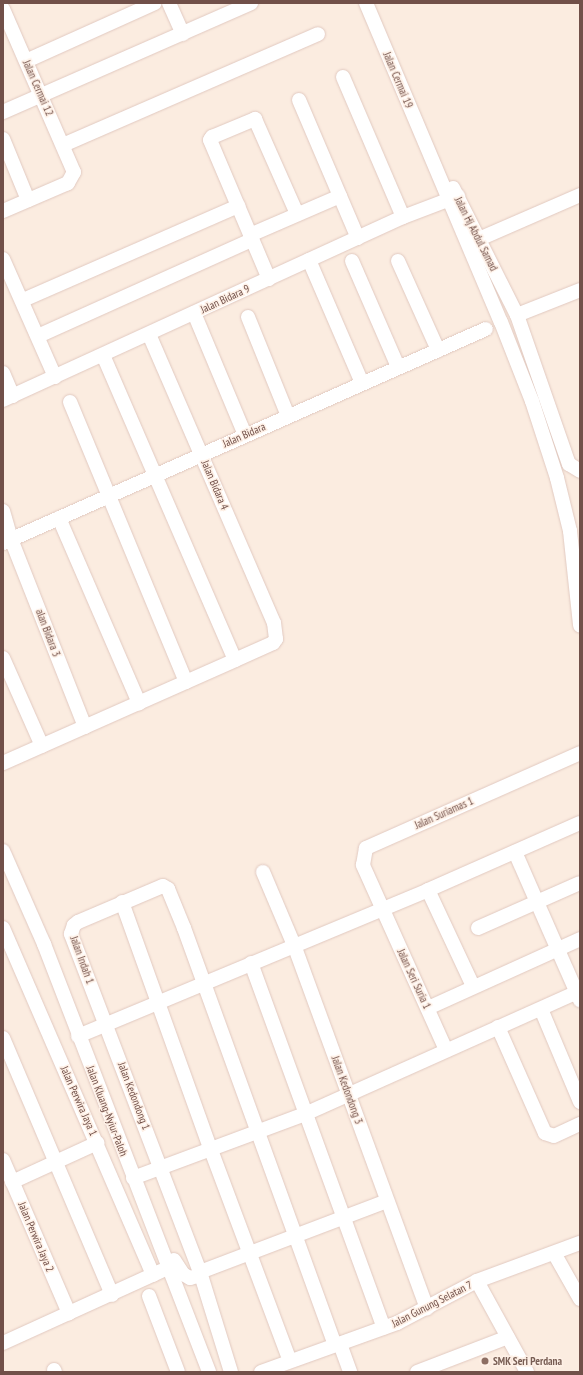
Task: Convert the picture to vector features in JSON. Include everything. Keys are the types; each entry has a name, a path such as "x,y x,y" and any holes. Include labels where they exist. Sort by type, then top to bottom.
{"street":[{"path":"26,61 155,3"},
{"path":"169,3 183,34"},
{"path":"3,112 183,34 225,8 250,3"},
{"path":"358,3 427,158 453,198 532,401 557,478 570,531 580,625"},
{"name":"Jalan Cermai 19","path":"366,3 427,158"},
{"name":"Jalan Cermai 12","path":"3,9 73,168 72,178 68,183 28,200"},
{"path":"63,145 318,34"},
{"path":"343,77 404,217"},
{"path":"299,100 358,238"},
{"path":"269,279 210,140 223,131 255,119 297,214"},
{"path":"3,139 28,200 3,211"},
{"name":"Jalan Hj Abdul Samad","path":"427,158 443,171 453,198 479,239 517,315 569,464 580,470"},
{"path":"479,239 580,195"},
{"path":"38,336 251,237 297,214 340,196"},
{"name":"Jalan Bidara 9","path":"8,398 404,217 453,198"},
{"path":"23,300 238,206"},
{"path":"3,259 23,300 55,377"},
{"path":"309,260 362,383"},
{"path":"398,261 438,350"},
{"path":"352,262 398,368"},
{"path":"517,315 580,290"},
{"path":"194,313 245,434"},
{"path":"248,317 288,416"},
{"name":"Jalan Bidara","path":"7,541 245,434 486,329"},
{"name":"Jalan Bidara 4","path":"149,334 274,623 276,638 273,642 235,660"},
{"path":"3,763 235,660 103,355"},
{"path":"3,373 8,398"},
{"path":"70,402 107,496 186,682"},
{"name":"alan Bidara 3","path":"3,511 7,541 85,727"},
{"path":"59,518 139,703"},
{"path":"3,658 42,746"},
{"name":"Jalan Suriamas 1","path":"381,908 363,865 366,848 580,753"},
{"path":"78,1036 381,908 428,890 580,823"},
{"name":"Jalan Kluang-Nyiur-Paloh","path":"3,851 44,944 133,1178 170,1267 209,1372"},
{"path":"133,1178 258,1133 305,1114 498,1027 579,995 516,852"},
{"name":"Jalan Kedondong 3","path":"263,872 294,945 427,1308"},
{"path":"478,928 580,883"},
{"path":"290,1362 211,1150 160,1002 122,902 158,888 166,887 204,983 295,1236 350,1372"},
{"path":"428,890 473,986"},
{"name":"Jalan Indah 1","path":"106,1024 72,929 78,922 122,902"},
{"name":"Jalan Seri Suria 1","path":"381,908 446,1050"},
{"name":"Jalan Perwira Jaya 1","path":"3,928 9,958 97,1143 153,1275"},
{"path":"428,1008 473,986 580,939"},
{"path":"251,963 384,1328"},
{"path":"541,1009 580,1102"},
{"name":"Jalan Kedondong 1","path":"106,1024 201,1273"},
{"path":"498,1027 545,1132 554,1136 580,1124"},
{"path":"3,1038 57,1160 112,1295"},
{"path":"12,1182 57,1160 97,1143"},
{"name":"Jalan Perwira Jaya 2","path":"3,1160 68,1314"},
{"path":"160,1242 183,1274 190,1278 250,1253 387,1201"},
{"name":"Jalan Gunung Selatan 7","path":"261,1372 384,1328 427,1308 477,1281 580,1243"},
{"path":"554,1253 580,1299"},
{"path":"3,1343 112,1295 170,1267"},
{"path":"201,1273 231,1372"},
{"path":"477,1281 527,1372"},
{"path":"149,1296 178,1372"},
{"path":"417,1372 508,1337"}],"place":[{"name":"SMK Seri Perdana","path":"485,1361"}]}
